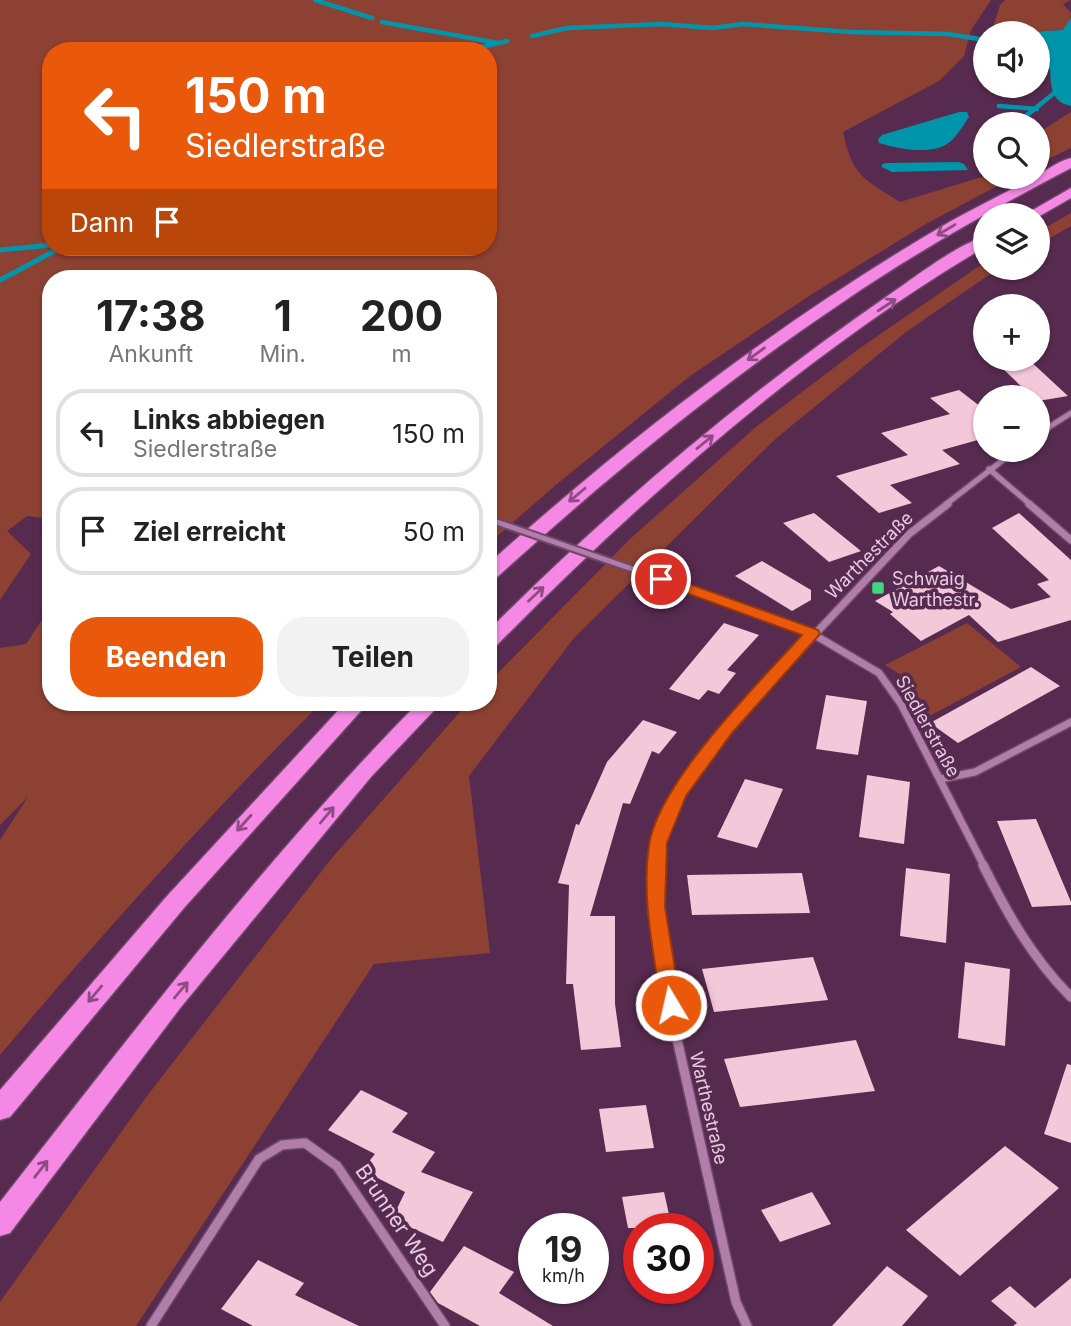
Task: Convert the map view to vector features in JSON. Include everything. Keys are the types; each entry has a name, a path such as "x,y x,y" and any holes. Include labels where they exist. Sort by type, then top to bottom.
{"highway":[{"path":"497,567 553,515 669,418 766,346 894,261 986,206 1071,162"},
{"path":"1050,204 1071,192"},
{"path":"497,634 656,482 765,392 873,314 973,249"},
{"path":"0,1109 137,943 349,711"},
{"path":"0,1224 172,1000 363,772 422,711"}],"street":[{"path":"1050,426 1071,413"},
{"name":"Warthestraße","path":"747,1326 736,1303 675,1030 656,907 658,843 678,794 726,730 909,534 999,462"},
{"path":"989,469 1071,540"},
{"name":"Siedlerstraße","path":"813,634 879,673 901,705 1014,926 1052,978 1071,997"},
{"path":"940,779 975,772 1071,722"},
{"name":"Brunner Weg","path":"151,1326 259,1159 282,1145 305,1143 337,1166 445,1326"}],"lane":[{"name":"Siedlerstraße","path":"497,522 813,634"}],"shaded area":[{"path":"0,0 991,0 977,21 973,21 964,56 939,81 843,132 851,158 861,175 900,202 973,180 973,189 992,189 924,225 809,296 690,376 497,536 497,270 42,270 42,518 27,516 7,531 31,554 0,600"},
{"path":"1005,0 1071,0 1063,4 1071,13 1070,22 1063,30 1050,31 1050,21 995,21 1000,5"},
{"path":"1071,112 1071,148 1050,158 1050,125"},
{"path":"1071,213 1071,226 1050,238 1050,225"},
{"path":"973,270 973,280 982,280 906,332 773,441 574,638 469,776 490,953 374,964 136,1326 0,1326 0,1302 147,1096 331,859 461,711 497,711 497,674 631,538 757,426 860,348"},
{"path":"42,620 42,711 313,711 157,875 0,1055 0,840 28,797 0,825 0,648 26,644"},
{"path":"967,623 1021,667 924,719 911,681 885,665"}],"water":[{"path":"1071,18 1071,106 1059,101 1053,93 1050,69 1050,31 1063,30"},
{"path":"967,112 969,117 946,145 917,150 879,143 878,139 882,135"},
{"path":"887,163 964,164 968,170 892,172 882,167 882,164"}],"building":[{"path":"1005,371 1041,371 1068,396 1050,399 1050,385 1020,385"},
{"path":"959,390 973,401 973,441 942,450 960,464 890,485 912,503 879,513 836,476 908,455 881,433 950,414 930,398"},
{"path":"814,513 861,551 829,562 783,523"},
{"path":"1019,513 1071,560 1071,620 998,642 969,615 921,641 890,614 893,612 875,601 939,566 1011,609 1051,597 1037,584 1049,580 992,528"},
{"path":"762,561 811,590 811,600 792,611 735,576"},
{"path":"724,623 759,635 727,670 736,673 719,694 708,690 699,700 669,689"},
{"path":"1031,667 1060,686 958,743 930,723"},
{"path":"826,695 867,701 858,755 816,749"},
{"path":"643,720 677,732 659,754 652,751 630,804 623,803 590,916 615,916 615,1004 621,1047 581,1050 573,984 566,984 569,885 558,883 576,824 579,825 607,762"},
{"path":"867,775 910,782 904,844 859,837"},
{"path":"745,779 783,789 757,848 717,837"},
{"path":"1036,819 1071,905 1032,907 997,821"},
{"path":"906,868 950,874 946,943 900,936"},
{"path":"802,873 810,913 692,915 687,875"},
{"path":"813,957 828,1000 714,1012 702,969"},
{"path":"965,962 1010,969 1005,1046 958,1038"},
{"path":"856,1040 875,1091 740,1107 724,1059"},
{"path":"1067,1064 1071,1065 1071,1143 1044,1134"},
{"path":"361,1090 408,1113 392,1132 435,1152 421,1172 473,1192 443,1242 392,1219 405,1192 362,1170 375,1154 328,1130"},
{"path":"646,1105 654,1148 606,1152 599,1109"},
{"path":"1005,1146 1059,1188 960,1276 906,1230"},
{"path":"664,1192 669,1213 625,1213 622,1197"},
{"path":"812,1192 831,1224 780,1242 761,1210"},
{"path":"464,1246 514,1272 499,1293 553,1326 480,1326 438,1303 430,1292"},
{"path":"258,1260 304,1283 295,1295 359,1326 253,1326 221,1309"},
{"path":"887,1266 928,1296 902,1326 832,1326"},
{"path":"1071,1278 1071,1326 1013,1326 1017,1323 991,1301 1010,1286 1035,1308"}],"waterway":[{"path":"315,0 372,18"},
{"path":"382,22 492,42"},
{"path":"532,36 567,28 662,24 713,28 743,24 851,32 948,34 973,38"},
{"path":"497,43 507,41"},
{"path":"1035,109 1058,90"},
{"path":"999,106 1035,109"},
{"path":"1031,112 1035,109"},
{"path":"0,250 42,246"},
{"path":"0,280 45,256"}],"place":[{"name":"Schwaig Warthestr.","path":"878,588"}],"route":[{"path":"661,579 813,634 726,730 678,794 658,843 656,907 671,1005"}]}
